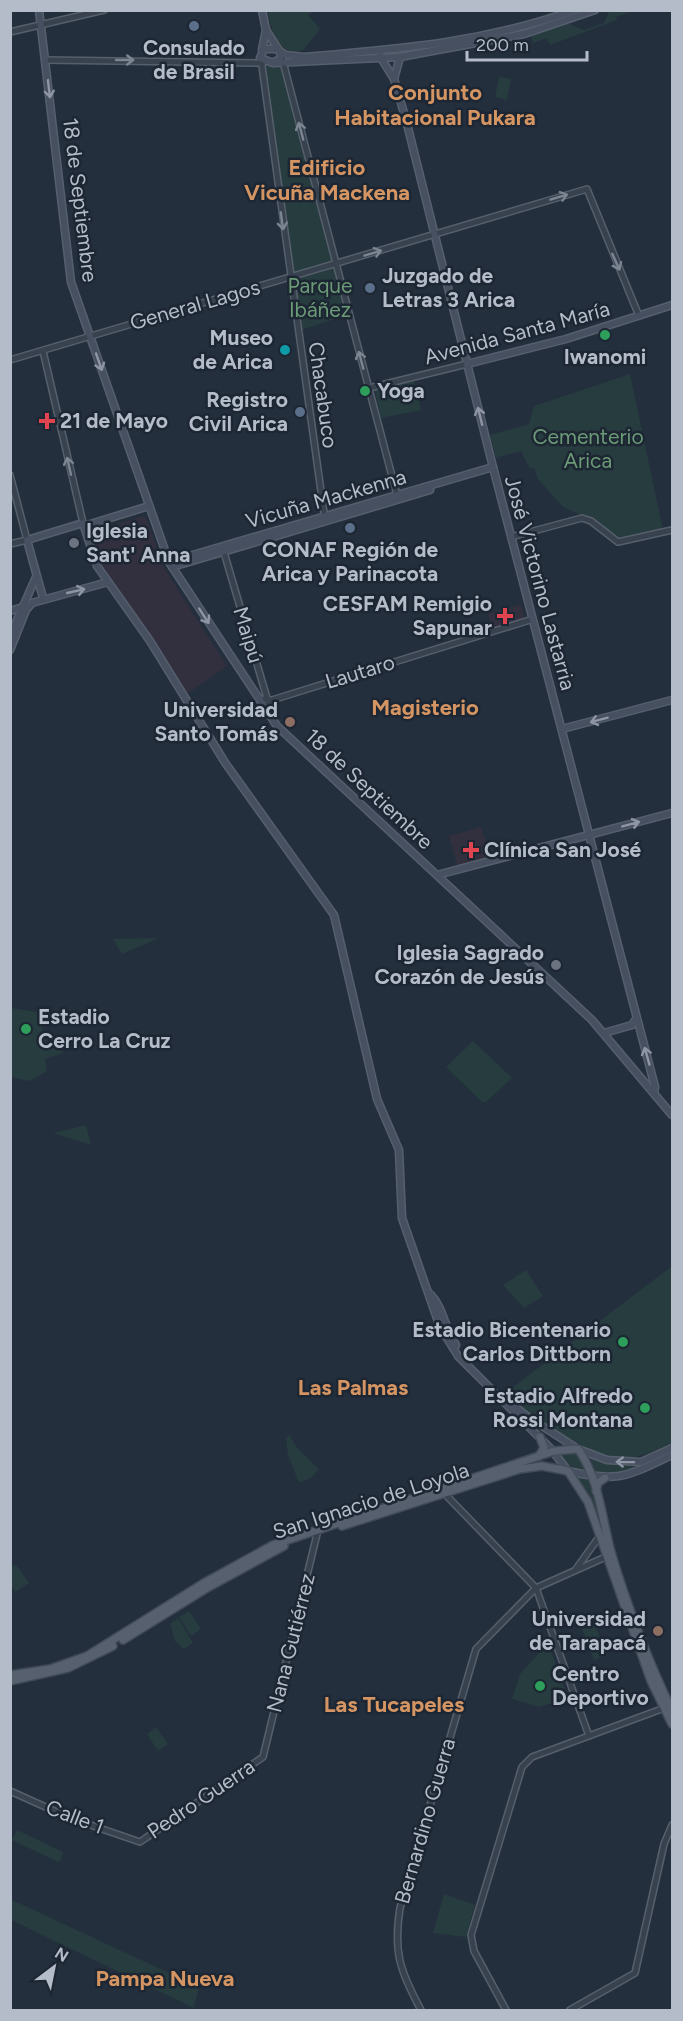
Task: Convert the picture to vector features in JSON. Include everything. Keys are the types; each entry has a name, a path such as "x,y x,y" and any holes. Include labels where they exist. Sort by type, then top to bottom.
{"main road":[{"name":"18 de Septiembre","path":"39,10 71,282 170,565 274,723 604,1033 672,1114"},
{"path":"262,10 266,30 282,59"},
{"path":"266,30 262,50 266,62 282,59 380,55 522,28 575,10"},
{"path":"262,50 278,49 290,56 304,57 380,55 400,57 522,34 595,10"},
{"name":"José Victorino Lastarria","path":"380,55 394,80 655,1087 654,1093"},
{"name":"José Victorino Lastarria","path":"394,80 400,57"},
{"name":"Avenida Santa María","path":"467,364 672,305"},
{"path":"470,375 476,362"},
{"name":"Vicuña Mackenna","path":"170,565 494,469"},
{"path":"43,598 27,540 149,506"},
{"path":"84,524 95,562 195,711 226,764 334,915 377,1099 399,1150 402,1218 440,1327 458,1356 554,1452 588,1502 599,1537 609,1556 650,1667 669,1707 672,1724"},
{"path":"10,650 37,576"},
{"path":"10,636 24,610 32,603 43,598 108,582"},
{"path":"10,611 24,610"},
{"path":"562,729 672,700"},
{"path":"437,875 672,813"},
{"path":"446,885 456,871"},
{"path":"604,1033 632,1025 636,1019"},
{"path":"429,1293 436,1299 453,1342 471,1364 528,1417 578,1449 607,1460 630,1463 648,1459 672,1448"},
{"path":"537,1458 544,1452 540,1437"},
{"path":"578,1449 592,1476 609,1556"},
{"name":"San Ignacio de Loyola","path":"443,1492 554,1452 578,1449"},
{"path":"596,1491 598,1483 605,1479 636,1473 672,1455"},
{"name":"San Ignacio de Loyola","path":"10,1675 50,1669 87,1656 241,1562 273,1545 520,1469 542,1466 605,1479"},
{"name":"San Ignacio de Loyola","path":"10,1681 43,1676 85,1662 264,1555 318,1532"}],"street":[{"path":"10,32 104,10"},
{"path":"282,59 398,497"},
{"path":"46,60 266,62"},
{"name":"Chacabuco","path":"266,62 290,277 325,519"},
{"name":"General Lagos","path":"10,360 587,189 639,316"},
{"path":"43,351 84,524"},
{"name":"Avenida Santa María","path":"369,388 467,364"},
{"path":"10,475 27,540 10,544"},
{"path":"511,537 586,519 618,542 672,530"},
{"name":"Maipú","path":"223,550 274,723"},
{"name":"Lautaro","path":"268,701 533,619"},
{"path":"257,697 268,701"},
{"path":"443,1492 536,1587 589,1736"},
{"name":"Nana Gutiérrez","path":"263,1757 318,1532"},
{"path":"574,1571 599,1537"},
{"name":"Bernardino Guerra","path":"421,2010 398,1962 396,1942 400,1908 476,1649 536,1587 609,1556"},
{"path":"529,1596 542,1606"},
{"path":"506,2010 472,1947 472,1926 522,1767 532,1757 669,1707"},
{"name":"Pedro Guerra","path":"140,1842 263,1757"},
{"name":"Calle 1","path":"10,1791 70,1818 140,1842"},
{"path":"570,2010 631,1977 636,1971 664,1845 672,1825"}],"shaded area":[{"path":"143,516 146,518 164,568 227,666 184,696 103,573 96,555 91,533"},
{"name":"CESFAM Remigio Sapunar","path":"521,604 524,619 493,629 488,614"},
{"name":"Clínica San José","path":"481,827 491,858 458,868 449,836"}],"green space":[{"path":"268,11 314,11 308,15 320,29 303,50 287,50 281,46 274,34"},
{"path":"609,11 633,11 616,17 617,20 550,45 546,38 533,43 531,36 567,23 584,30 604,23"},
{"name":"Parque Ibáñez","path":"268,65 281,66 347,315 301,330 265,67"},
{"path":"499,77 511,79 507,100 495,97"},
{"name":"Cementerio Arica","path":"630,374 663,530 620,539 597,522 563,507 538,479 534,468 530,469 521,451 496,458 490,435 529,424 534,406"},
{"path":"414,380 421,410 381,418 375,391"},
{"path":"159,938 122,954 113,939"},
{"name":"Estadio Cerro La Cruz","path":"11,1008 38,1012 47,1048 61,1046 63,1053 45,1059 47,1071 29,1081 11,1077"},
{"path":"473,1041 512,1078 486,1102 482,1102 446,1067"},
{"path":"86,1125 91,1145 53,1133"},
{"name":"Estadio Bicentenario Carlos Dittborn","path":"672,1266 672,1443 634,1457 607,1456 561,1434 509,1395 514,1391 512,1388"},
{"path":"526,1270 543,1296 524,1308 503,1285"},
{"path":"289,1435 298,1449 319,1469 312,1477 299,1483 288,1455 286,1438"},
{"path":"672,1450 672,1453 619,1475 597,1474 589,1455 612,1463 631,1464 650,1460"},
{"path":"573,1451 580,1455 586,1470 569,1465 560,1455 562,1452"},
{"path":"575,1474 589,1477 608,1552 593,1507"},
{"path":"16,1565 29,1583 15,1592 11,1585 10,1568"},
{"path":"189,1611 201,1629 191,1636 179,1617"},
{"path":"178,1618 193,1643 184,1649 175,1641 170,1624"},
{"path":"594,1623 607,1655 594,1660 582,1628"},
{"name":"Centro Deportivo","path":"548,1643 568,1698 539,1707 512,1699 520,1674"},
{"path":"156,1727 168,1744 158,1751 147,1734"},
{"path":"17,1830 63,1852 61,1860 58,1862 12,1840"},
{"path":"444,1894 475,1905 466,1937 433,1933"},
{"path":"10,1899 199,1987 194,2008 11,1920"}],"place":[{"name":"Consulado de Brasil","path":"194,26"},
{"name":"Juzgado de Letras 3 Arica","path":"370,288"},
{"name":"Iwanomi","path":"605,335"},
{"name":"Museo de Arica","path":"285,350"},
{"name":"Yoga","path":"365,391"},
{"name":"Registro Civil Arica","path":"300,412"},
{"name":"21 de Mayo","path":"47,421"},
{"name":"CONAF Región de Arica y Parinacota","path":"350,528"},
{"name":"Iglesia Sant' Anna","path":"74,543"},
{"name":"CESFAM Remigio Sapunar","path":"505,616"},
{"name":"Universidad Santo Tomás","path":"290,722"},
{"name":"Clínica San José","path":"471,850"},
{"name":"Iglesia Sagrado Corazón de Jesús","path":"556,965"},
{"name":"Estadio Cerro La Cruz","path":"26,1029"},
{"name":"Estadio Bicentenario Carlos Dittborn","path":"623,1342"},
{"name":"Estadio Alfredo Rossi Montana","path":"645,1408"},
{"name":"Universidad de Tarapacá","path":"658,1631"},
{"name":"Centro Deportivo","path":"540,1686"}],"district":[{"name":"Conjunto Habitacional Pukara","path":"435,104"},
{"name":"Edificio Vicuña Mackena","path":"327,180"},
{"name":"Magisterio","path":"425,707"},
{"name":"Las Palmas","path":"353,1387"},
{"name":"Las Tucapeles","path":"394,1704"},
{"name":"Pampa Nueva","path":"165,1978"}]}
